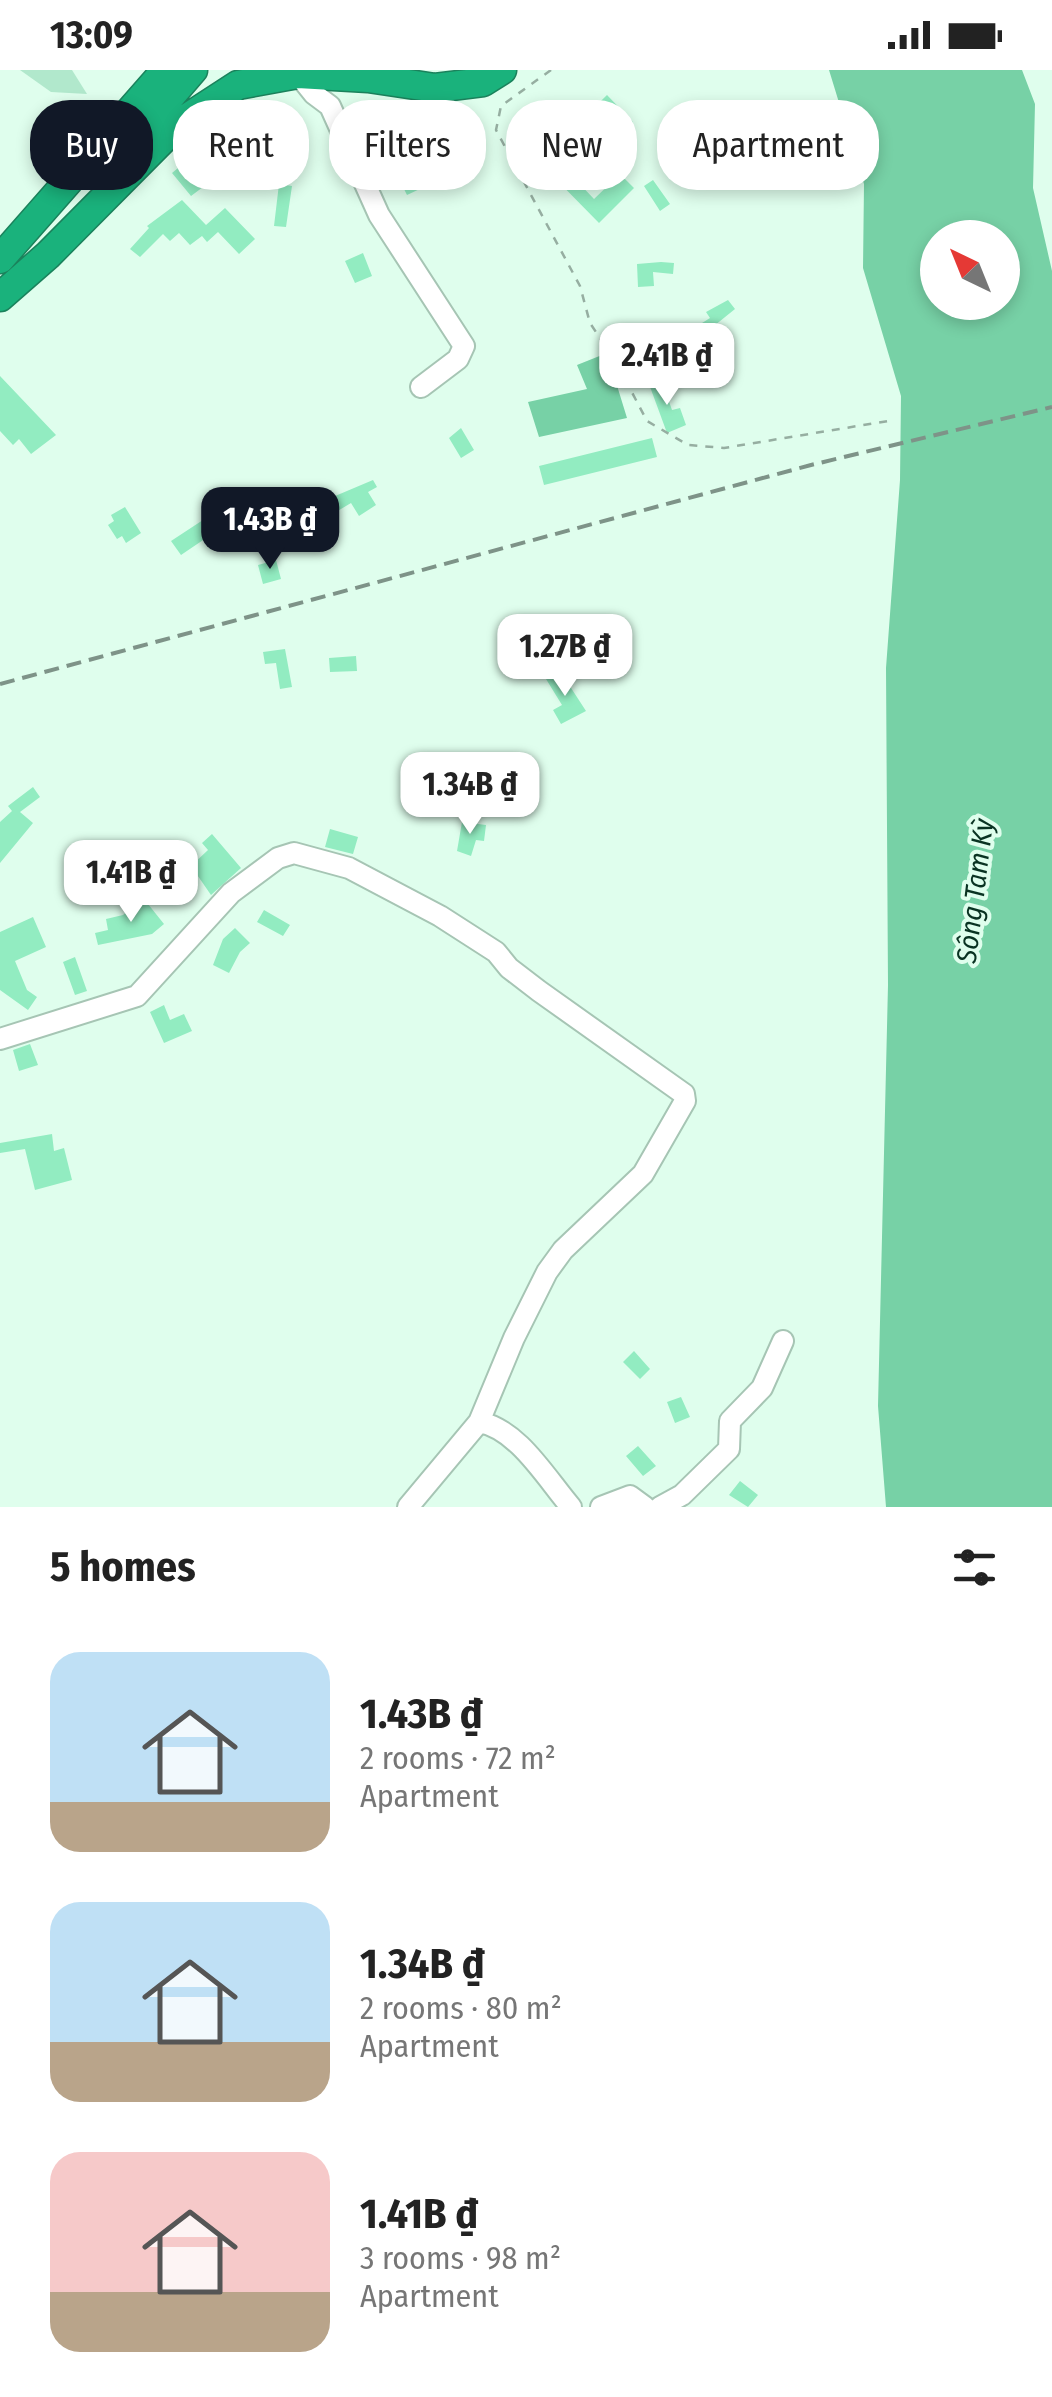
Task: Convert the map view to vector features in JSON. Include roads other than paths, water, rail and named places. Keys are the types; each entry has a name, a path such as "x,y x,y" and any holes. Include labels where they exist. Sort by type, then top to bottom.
{"highway":[{"path":"0,259 166,70"},
{"path":"0,295 193,70"},
{"path":"0,295 48,256 178,124 238,85 298,74 368,78 435,88 483,82 502,70"}],"street":[{"path":"298,74 330,106 379,216 464,346 458,359 421,387"},
{"path":"0,1039 137,996 231,892 278,858 294,854 349,868 440,916 496,952 516,974 592,1031 679,1088 684,1100 643,1174 563,1250 546,1272 478,1422 408,1507"},
{"path":"660,1507 682,1495 729,1450 730,1421 762,1388 784,1341"},
{"path":"478,1422 500,1429 571,1507"},
{"path":"600,1507 630,1496 644,1507"}],"water":[{"name":"Sông Tam Kỳ","path":"829,70 1022,70 1035,104 1033,188 1052,271 1052,1507 886,1507 878,1406 888,985 886,668 900,480 901,396 863,268 864,190 879,190 879,100 838,100"},
{"path":"607,353 627,418 539,437 528,402 587,389 577,365"}],"railway":[{"path":"0,684 811,465 1052,407"}]}
